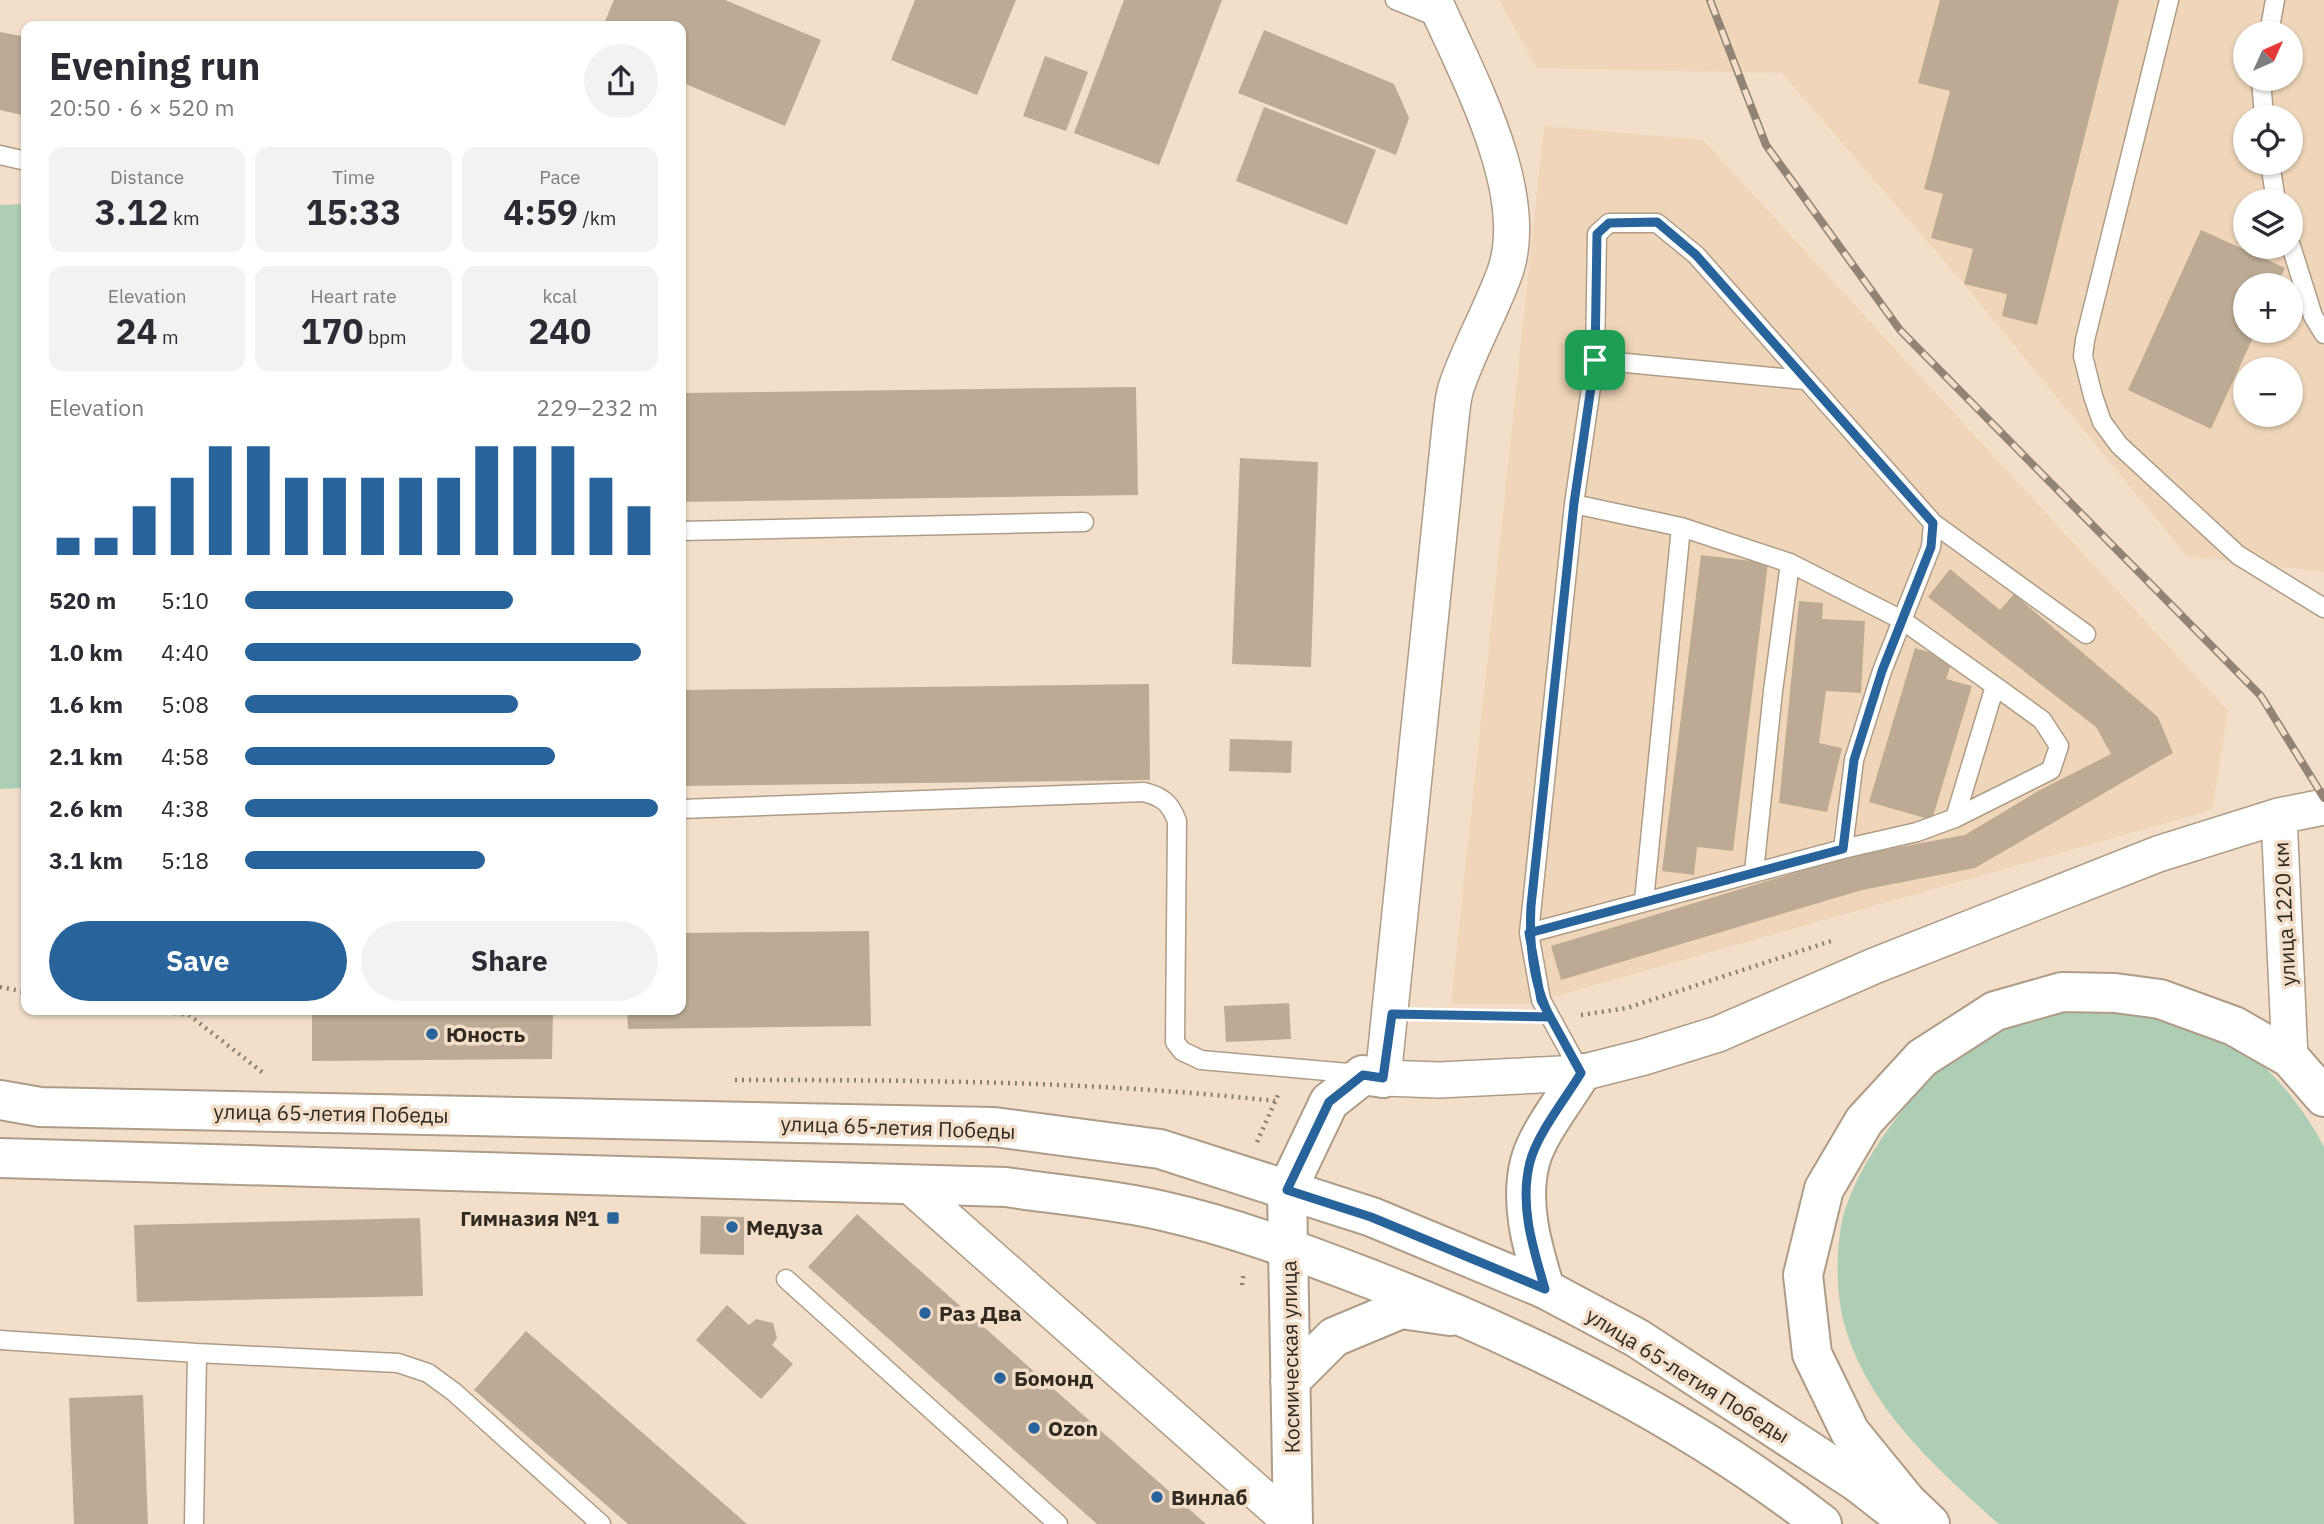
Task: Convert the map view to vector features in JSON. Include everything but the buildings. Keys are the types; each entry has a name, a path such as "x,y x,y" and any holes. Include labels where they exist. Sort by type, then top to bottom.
{"main road":[{"path":"1930,1524 1907,1502 1850,1432 1812,1354 1803,1275 1824,1189 1864,1121 1922,1058 1995,1012 2062,992 2115,993 2160,999 2234,1026 2290,1058 2324,1097"},
{"path":"1545,1289 1528,1230 1526,1189 1530,1160 1581,1073"},
{"path":"1287,1190 1329,1102 1373,1076"},
{"name":"улица 65-летия Победы","path":"0,1100 40,1107 994,1127 1160,1149 1371,1217 1545,1289 1637,1338 1857,1482 1910,1524"},
{"path":"0,1158 1006,1188 1162,1210 1287,1247 1472,1318 1652,1410 1737,1462 1822,1524"},
{"name":"Космическая улица","path":"1287,1190 1293,1524"},
{"path":"1290,1381 1334,1337 1401,1309 1472,1318"}],"street":[{"path":"1438,10 1493,136 1507,181 1510,230 1506,270 1456,387 1392,1014 1373,1076 1439,1080 1581,1073 1718,1034 1874,966 2158,854 2279,816"},
{"name":"улица 1220 км","path":"2290,1058 2279,816 2324,807"},
{"path":"909,1185 1293,1524"}],"lane":[{"path":"1395,0 1438,10"},
{"path":"2169,0 2085,340 2086,371 2102,422 2119,445 2238,555 2324,608"},
{"path":"2271,21 2275,0"},
{"path":"0,155 21,160"},
{"path":"1581,1073 1541,1000 1529,933 1574,503 1595,360 1597,234 1609,223 1657,222 1696,255 1933,523 2086,634"},
{"path":"2295,259 2313,316 2324,334"},
{"path":"1595,360 1804,380"},
{"path":"1529,933 1754,872 1917,832 1955,818 2051,770 2059,746 2042,720 1902,620 1790,563 1681,527 1574,503"},
{"path":"686,531 1084,522"},
{"path":"1843,849 1854,760 1882,671 1931,547 1933,523"},
{"path":"1644,901 1681,527"},
{"path":"1754,872 1790,563"},
{"path":"1955,818 1995,686"},
{"path":"686,809 1144,792 1161,797 1171,806 1177,821 1175,1042 1182,1051 1201,1060 1373,1076"},
{"path":"786,1279 1058,1524"},
{"path":"0,1340 398,1363 428,1373 454,1392 601,1524"},
{"path":"194,1524 197,1353"}],"path":[{"path":"1392,1014 1550,1017 1600,1014 1627,1008 1838,939"},
{"path":"0,987 21,991"},
{"path":"189,1015 266,1075"},
{"path":"724,1080 1009,1083 1168,1089 1275,1101"}],"shaded area":[{"path":"1499,0 2324,0 2324,572 2187,556 1964,284 1782,73 1537,68"},
{"path":"1544,126 1703,140 2228,711 2212,810 1528,1004 1451,1004"}],"green space":[{"path":"21,204 21,788 0,789 0,205"},
{"path":"2069,1005 2169,1015 2201,1024 2220,1033 2273,1075 2302,1110 2324,1147 2324,1524 1999,1524 1952,1482 1908,1436 1870,1384 1856,1356 1840,1302 1838,1250 1841,1226 1850,1196 1865,1165 1910,1102 1965,1048 1994,1028 2022,1015"}],"railway":[{"path":"1710,0 1766,145 1900,330 2261,696 2324,798"}],"place":[{"name":"Юность","path":"432,1034"},
{"name":"Гимназия №1","path":"613,1218"},
{"name":"Медуза","path":"732,1227"},
{"name":"Раз Два","path":"925,1313"},
{"name":"Бомонд","path":"1000,1378"},
{"name":"Ozon","path":"1034,1428"},
{"name":"Винлаб","path":"1157,1497"}],"route":[{"path":"1595,360 1574,503 1529,933 1541,1000 1550,1017 1392,1014 1383,1078 1363,1075 1329,1102 1287,1190 1371,1217 1545,1289 1528,1230 1526,1189 1530,1160 1581,1073 1541,1000 1529,933 1843,849 1854,760 1882,671 1931,547 1933,523 1696,255 1657,222 1609,223 1597,234 1595,360"}]}
